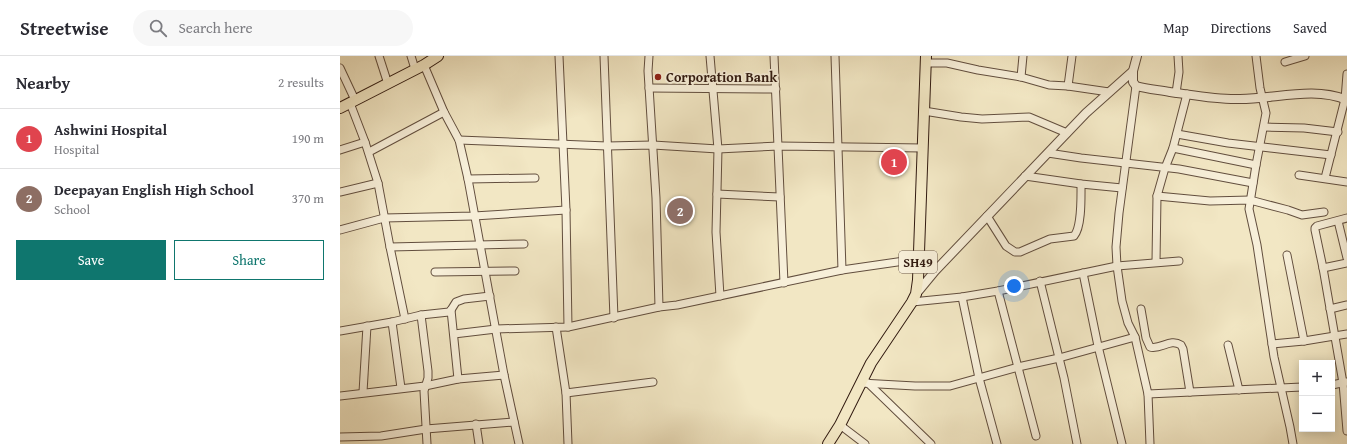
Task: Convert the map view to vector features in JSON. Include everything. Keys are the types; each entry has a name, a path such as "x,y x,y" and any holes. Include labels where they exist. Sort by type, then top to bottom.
{"main road":[{"path":"340,108 388,84 438,56"},
{"name":"SH49","path":"914,298 918,259 926,59"},
{"path":"828,444 864,383 871,363 914,298"}],"street":[{"path":"379,56 388,84"},
{"path":"411,56 420,67 459,140 481,245 518,444"},
{"path":"559,56 566,210 568,327"},
{"path":"604,56 614,318"},
{"path":"648,56 658,257 659,308"},
{"path":"710,56 718,149 716,232 720,296"},
{"path":"774,56 784,283"},
{"path":"835,56 842,270"},
{"path":"1021,77 1023,56"},
{"path":"1068,86 1072,56"},
{"path":"1137,56 1133,71 1133,82 1136,86 1122,188 1116,247 1122,301 1128,323 1134,337 1148,394 1150,444"},
{"path":"1176,93 1179,72 1178,56"},
{"path":"1256,56 1261,97 1266,113 1250,200 1250,217 1257,245 1272,344 1293,444"},
{"path":"1285,62 1305,56"},
{"path":"926,59 1021,77 1049,85 1068,86 1109,92"},
{"path":"340,68 378,183 405,318"},
{"path":"914,298 935,271 1025,176 1086,113 1133,71"},
{"path":"1326,178 1346,99 1347,74"},
{"path":"1136,86 1215,98 1241,99 1317,93 1346,99"},
{"path":"649,88 776,89"},
{"path":"1156,262 1157,196 1165,168 1173,148 1187,94"},
{"path":"924,111 975,118 1028,117 1067,133"},
{"path":"369,152 444,112"},
{"path":"1264,127 1304,128 1338,132"},
{"path":"1176,134 1221,142 1331,155"},
{"path":"459,140 607,146 652,145 718,149 779,146 923,148"},
{"path":"340,150 365,142"},
{"path":"1173,148 1256,165"},
{"path":"1048,153 1179,169 1253,183"},
{"path":"1299,175 1347,182"},
{"path":"1025,176 1122,188"},
{"path":"468,180 535,178"},
{"path":"340,192 378,183"},
{"path":"988,216 1006,246 1015,252 1020,252 1050,239 1074,236 1079,224 1081,184"},
{"path":"717,194 780,197"},
{"path":"1157,196 1210,201 1250,200 1302,215 1324,212"},
{"path":"340,230 384,218 474,216 566,210"},
{"path":"1347,218 1315,228 1315,235 1323,268 1334,336 1345,382 1347,431"},
{"path":"1338,221 1347,258"},
{"path":"390,246 524,244"},
{"path":"1287,255 1304,341"},
{"path":"454,334 496,329 568,327 842,270 918,259"},
{"path":"914,298 962,297 1117,266 1179,261"},
{"path":"1323,268 1347,263"},
{"path":"435,272 515,271"},
{"path":"1083,273 1098,346 1122,444"},
{"path":"1040,281 1064,378 1077,444"},
{"path":"998,291 1036,436"},
{"path":"340,331 392,322 421,315 447,312 451,310 456,302 464,299 490,296"},
{"path":"962,297 979,378 997,444"},
{"path":"1330,310 1347,305"},
{"path":"1142,309 1146,338 1150,347 1155,348 1169,342 1174,342 1181,345 1190,392"},
{"path":"451,310 458,379"},
{"path":"421,315 428,371 428,378 425,386 427,444"},
{"path":"392,322 401,388"},
{"path":"363,392 367,326"},
{"path":"556,327 566,393 568,444"},
{"path":"1272,344 1304,341 1347,334"},
{"path":"864,383 932,387 950,386 1134,337"},
{"path":"1228,345 1239,390"},
{"path":"340,396 363,392 425,386 458,379 504,375"},
{"path":"566,393 653,382"},
{"path":"1335,384 1345,382"},
{"path":"864,383 931,444"},
{"path":"1148,394 1299,387"},
{"path":"340,437 362,441 381,436 426,429 514,422"},
{"path":"476,424 479,444"},
{"path":"840,425 865,444"}],"place":[{"name":"Corporation Bank","path":"658,77"},
{"name":"Ashwini Hospital","path":"894,162"},
{"name":"Deepayan English High School","path":"680,211"}]}
